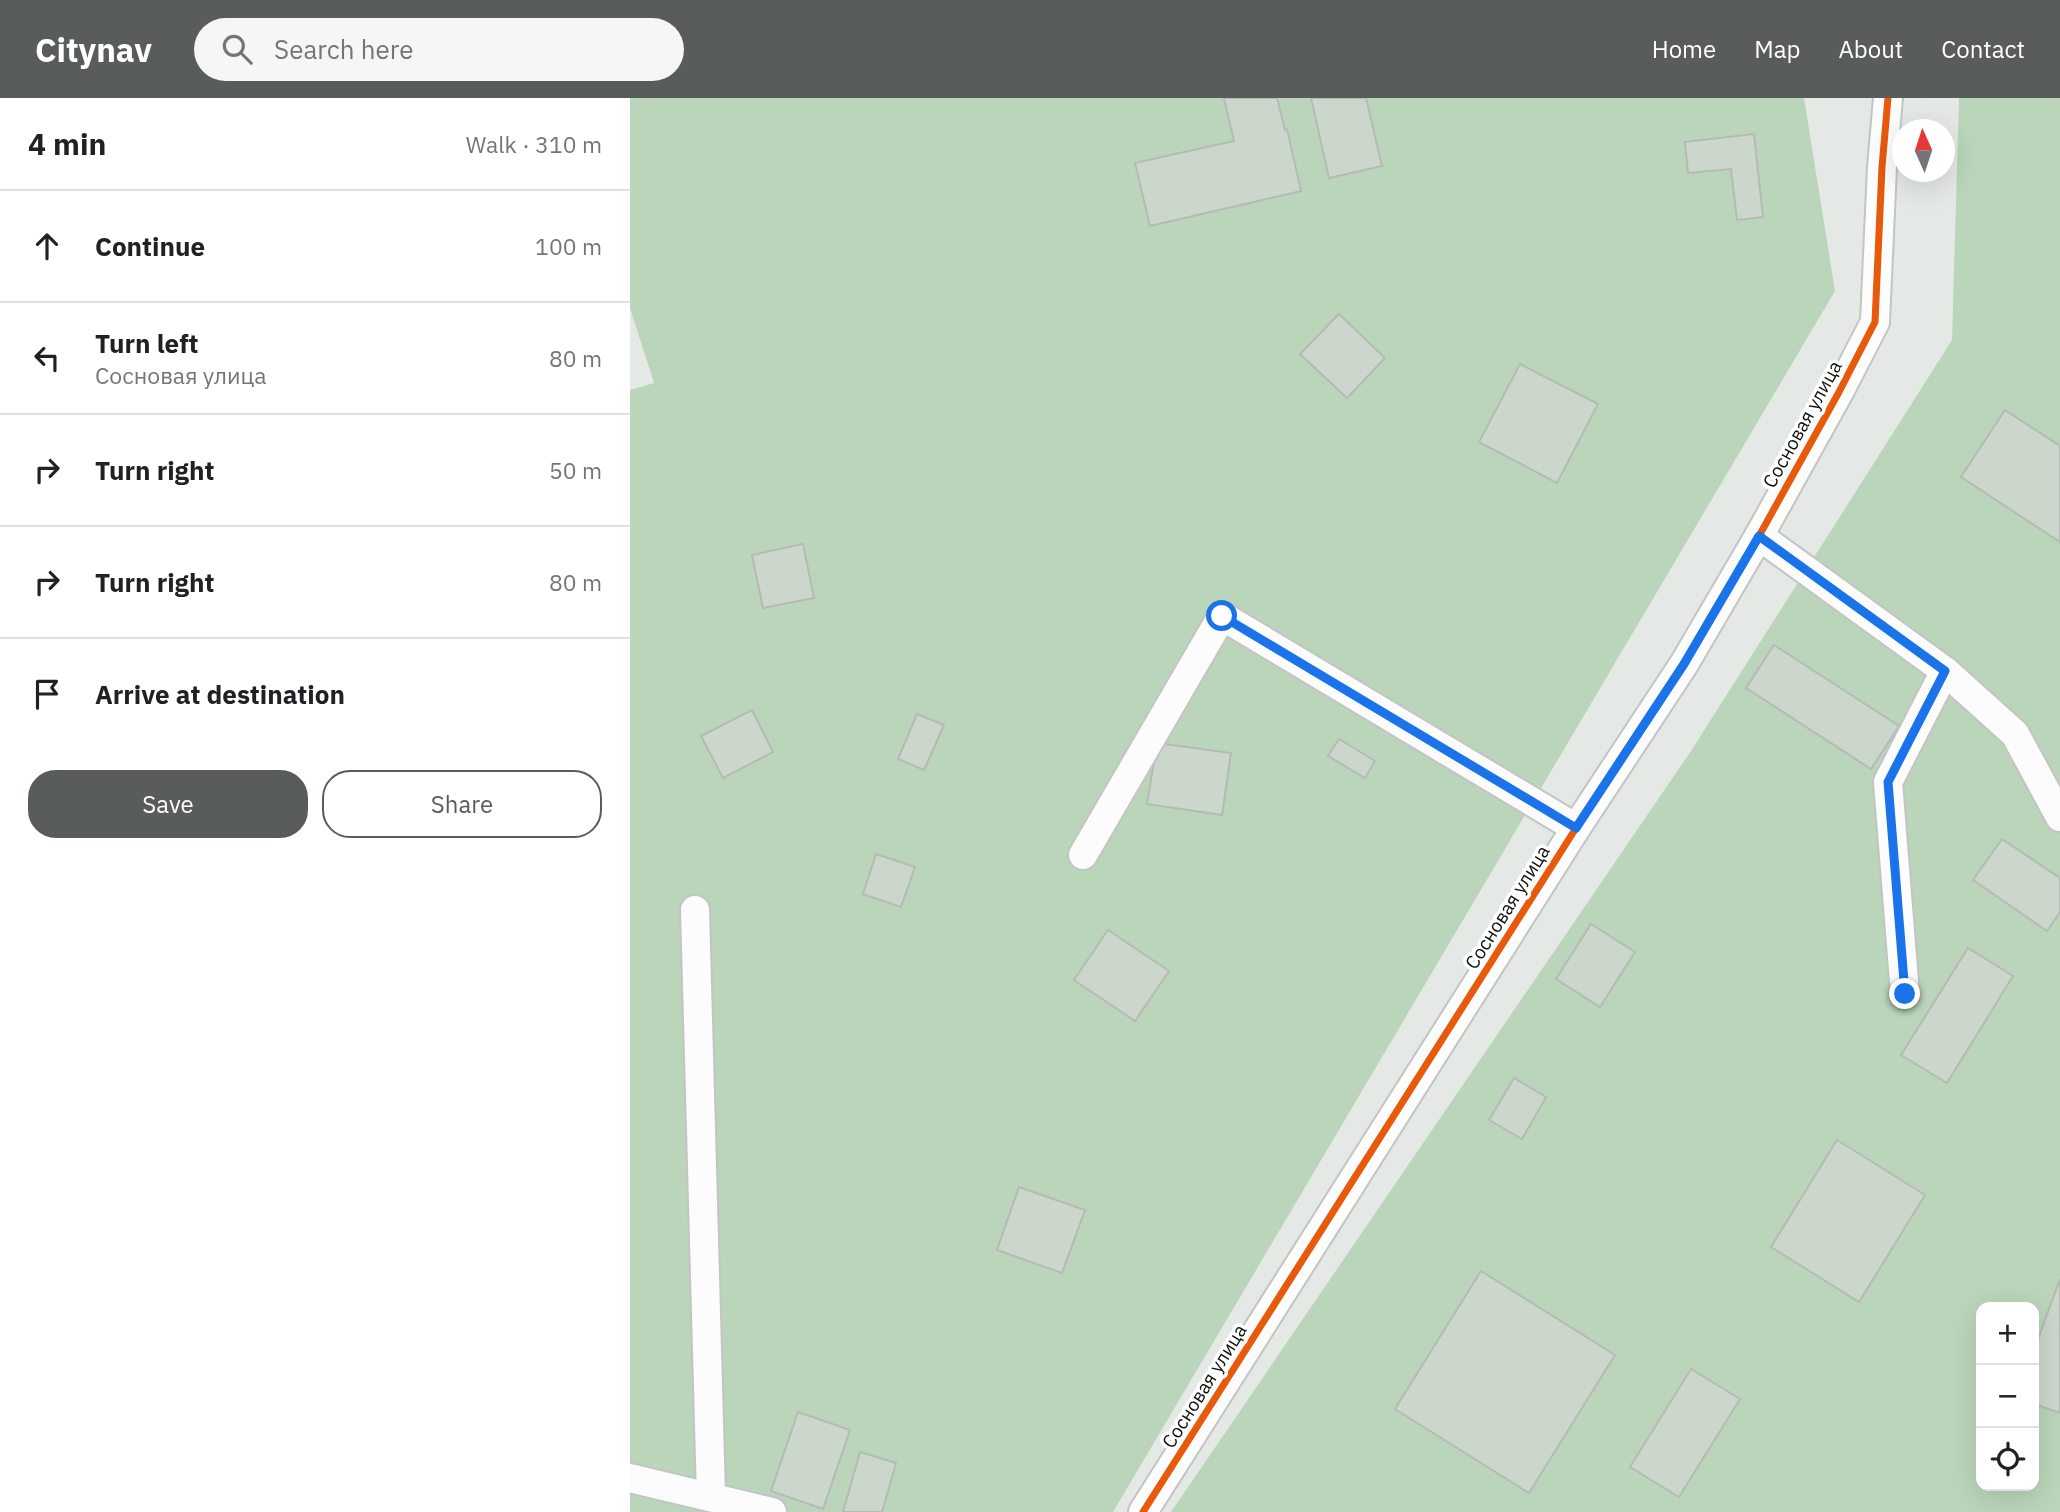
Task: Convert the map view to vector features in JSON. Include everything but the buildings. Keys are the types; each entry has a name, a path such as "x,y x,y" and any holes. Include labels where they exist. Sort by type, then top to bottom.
{"street":[{"name":"Сосновая улица","path":"1143,1512 1576,828 1684,664 1839,392 1875,322 1888,98"},
{"path":"1759,536 1945,671 2015,734 2060,817"},
{"path":"1083,855 1222,616 1576,828"},
{"path":"1905,994 1888,782 1945,671"},
{"path":"695,909 710,1496"},
{"path":"630,1478 772,1512"}],"green space":[{"path":"630,98 1804,98 1835,291 1113,1512 630,1512 630,390 654,383 630,308"},
{"path":"1959,98 2060,98 2060,1512 1171,1512 1691,751 1952,340"}],"cycle path":[{"path":"1143,1512 1576,828 1684,664 1839,392 1875,322 1888,98"}],"route":[{"path":"1222,616 1576,828 1684,664 1759,536 1945,671 1888,782 1905,994"}]}
